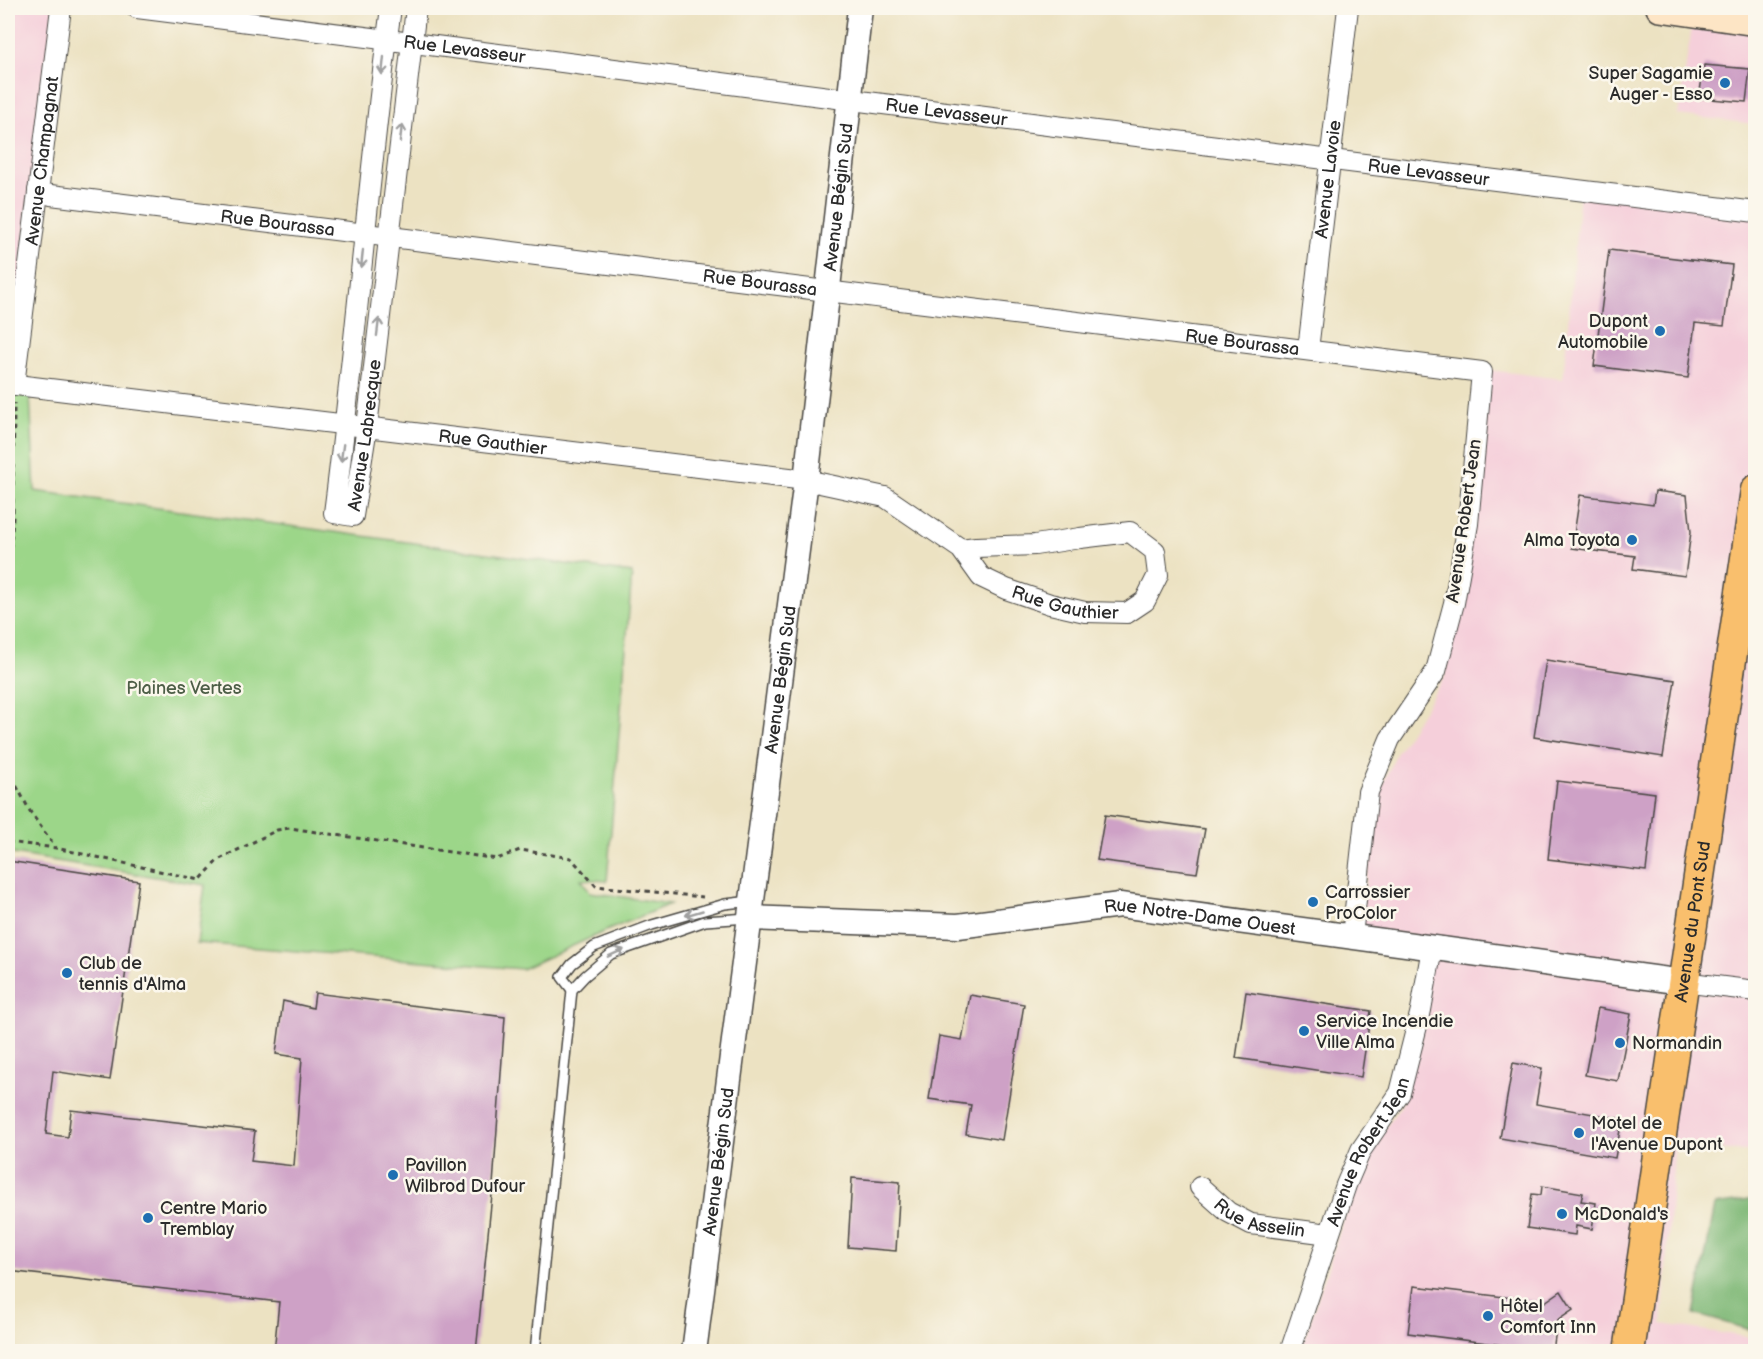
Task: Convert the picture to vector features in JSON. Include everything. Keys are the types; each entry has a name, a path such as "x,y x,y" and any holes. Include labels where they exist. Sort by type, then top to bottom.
{"main road":[{"path":"1660,8 1755,22"},
{"name":"Avenue du Pont Sud","path":"1647,1352 1690,983 1754,507"},
{"name":"Avenue du Pont Sud","path":"1629,1352 1755,593"}],"street":[{"name":"Avenue Champagnat","path":"11,385 61,8"},
{"name":"Rue Levasseur","path":"137,8 387,38 1331,161 1755,212"},
{"name":"Avenue Labrecque","path":"391,8 364,234 346,425 334,513 353,516 367,427 416,8"},
{"name":"Avenue Bégin Sud","path":"694,1352 806,480 860,8"},
{"name":"Avenue Lavoie","path":"1308,350 1348,8"},
{"name":"Rue Bourassa","path":"38,191 51,195 1482,372"},
{"name":"Avenue Robert Jean","path":"1352,936 1368,792 1389,739 1436,671 1454,603 1468,524 1482,372"},
{"name":"Rue Gauthier","path":"11,385 806,480 885,497 961,549 981,577 1006,589 1050,604 1084,612 1126,613 1145,601 1158,575 1155,551 1130,532 1035,545 961,549"},
{"name":"Rue Notre-Dame Ouest","path":"751,910 958,926 1120,905 1690,983"},
{"name":"Avenue Robert Jean","path":"1290,1352 1346,1185 1361,1150 1400,1093 1421,1010 1432,948"},
{"path":"1690,983 1755,991"},
{"name":"Rue Asselin","path":"1200,1187 1228,1212 1251,1224 1329,1234"}],"lane":[{"path":"572,990 562,977 572,964 594,947 652,925 724,904 751,910"},
{"path":"535,1352 572,990 611,954 705,921 751,910"}],"path":[{"path":"8,584 13,518 11,385"},
{"path":"8,501 13,518"},
{"path":"8,770 31,813 56,848"},
{"path":"8,842 56,848 200,880 218,860 277,830 290,828 497,858 520,850 571,858 596,886 707,897"}],"shaded area":[{"path":"8,8 54,8 8,375"},
{"path":"1695,8 1755,8 1755,124 1678,115"},
{"path":"1580,191 1755,212 1755,1153 1675,1144 1662,1324 1755,1338 1755,1351 1300,1352 1364,1158 1402,1104 1427,938 1360,928 1377,798 1396,754 1445,676 1489,370 1563,379"}],"green space":[{"name":"Plaines Vertes","path":"8,393 30,396 35,491 632,573 607,881 581,879 590,892 670,904 522,969 197,943 205,885 8,853"},
{"path":"1756,1199 1755,1331 1694,1314 1715,1205"}],"building":[{"path":"8,8 14,8 9,38 8,38"},
{"name":"Super Sagamie Auger - Esso","path":"1704,65 1750,69 1746,102 1699,98"},
{"path":"1609,250 1732,265 1724,326 1695,323 1688,378 1594,366"},
{"name":"Alma Toyota","path":"1655,491 1687,495 1691,532 1685,576 1633,569 1635,556 1572,548 1580,495 1653,505"},
{"path":"1546,660 1675,680 1663,757 1534,737"},
{"path":"1557,781 1655,793 1646,871 1548,859"},
{"path":"1105,815 1205,829 1197,873 1097,860"},
{"path":"8,861 139,881 110,1080 53,1071 46,1134 68,1137 71,1110 255,1131 251,1161 294,1166 302,1058 276,1054 283,1001 313,1008 315,993 505,1017 493,1185 476,1352 274,1352 279,1302 8,1271"},
{"path":"1246,992 1371,1011 1361,1077 1236,1058"},
{"path":"970,995 1024,1004 1002,1140 966,1134 971,1105 929,1099 939,1036 962,1040"},
{"path":"1598,1008 1631,1014 1618,1081 1585,1075"},
{"path":"1513,1063 1542,1068 1536,1104 1622,1119 1615,1158 1500,1138"},
{"path":"852,1178 900,1182 896,1251 848,1247"},
{"name":"McDonald's","path":"1542,1186 1583,1193 1581,1201 1596,1203 1592,1229 1576,1226 1575,1235 1527,1228 1532,1194 1541,1195"},
{"name":"Hôtel Comfort Inn","path":"1414,1286 1545,1302 1561,1291 1573,1310 1557,1321 1553,1352 1509,1352 1510,1346 1408,1333"}],"place":[{"name":"Super Sagamie Auger - Esso","path":"1725,83"},
{"name":"Dupont Automobile","path":"1660,331"},
{"name":"Alma Toyota","path":"1632,540"},
{"name":"Carrossier ProColor","path":"1313,902"},
{"name":"Club de tennis d'Alma","path":"67,973"},
{"name":"Service Incendie Ville Alma","path":"1304,1031"},
{"name":"Normandin","path":"1620,1043"},
{"name":"Motel de l'Avenue Dupont","path":"1579,1133"},
{"name":"Pavillon Wilbrod Dufour","path":"393,1175"},
{"name":"McDonald's","path":"1562,1214"},
{"name":"Centre Mario Tremblay","path":"148,1218"},
{"name":"Hôtel Comfort Inn","path":"1488,1316"}]}
